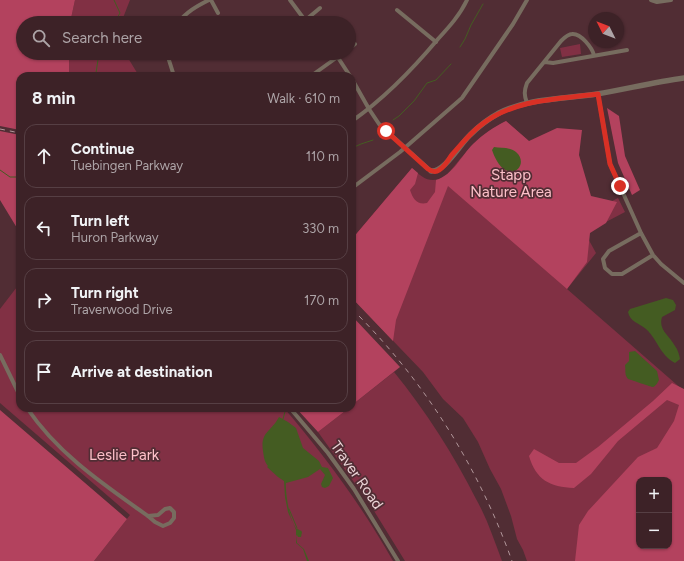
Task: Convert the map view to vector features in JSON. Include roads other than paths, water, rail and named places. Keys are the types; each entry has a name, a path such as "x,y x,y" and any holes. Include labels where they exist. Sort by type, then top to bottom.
{"street":[{"path":"183,16 190,10 210,0 218,13"},
{"path":"290,0 301,16"},
{"path":"356,118 400,82 456,19 467,0"},
{"path":"356,185 404,148 462,98 528,0"},
{"path":"651,0 658,2 671,0"},
{"path":"311,16 320,8"},
{"path":"397,10 436,42"},
{"path":"527,103 524,90 532,75 567,36 573,34 577,35 592,48 594,55"},
{"path":"544,62 553,63 627,50"},
{"path":"169,60 173,72"},
{"path":"316,72 330,60"},
{"path":"339,60 347,72"},
{"path":"356,87 369,109 383,128 431,171 435,172 442,167 469,135 498,113 527,103 598,94 684,78"},
{"path":"598,94 610,164 640,233 653,255 669,272 684,283"},
{"path":"640,233 609,251 603,259 605,268 612,274 622,274 653,255"},
{"path":"0,355 16,388"},
{"path":"30,412 40,428 60,449 88,473 155,522 163,526 170,523 174,518 174,512 170,508 165,509 158,515 148,516"},
{"name":"Traver Road","path":"293,412 328,453 354,488 398,561"}],"waterway":[{"path":"114,0 120,13 118,16"},
{"path":"460,47 483,4"},
{"path":"96,72 98,60"},
{"path":"393,120 414,101 427,83 436,80 451,64"},
{"path":"356,146 373,140"},
{"path":"0,170 10,177 16,177"},
{"path":"283,419 285,412"},
{"path":"289,509 297,528"}],"railway":[{"path":"0,129 16,132"},
{"path":"356,313 403,365 446,426 483,492 512,561"}],"park label":[{"name":"Stapp Nature Area","path":"511,184"},
{"name":"Leslie Park","path":"124,455"}]}
